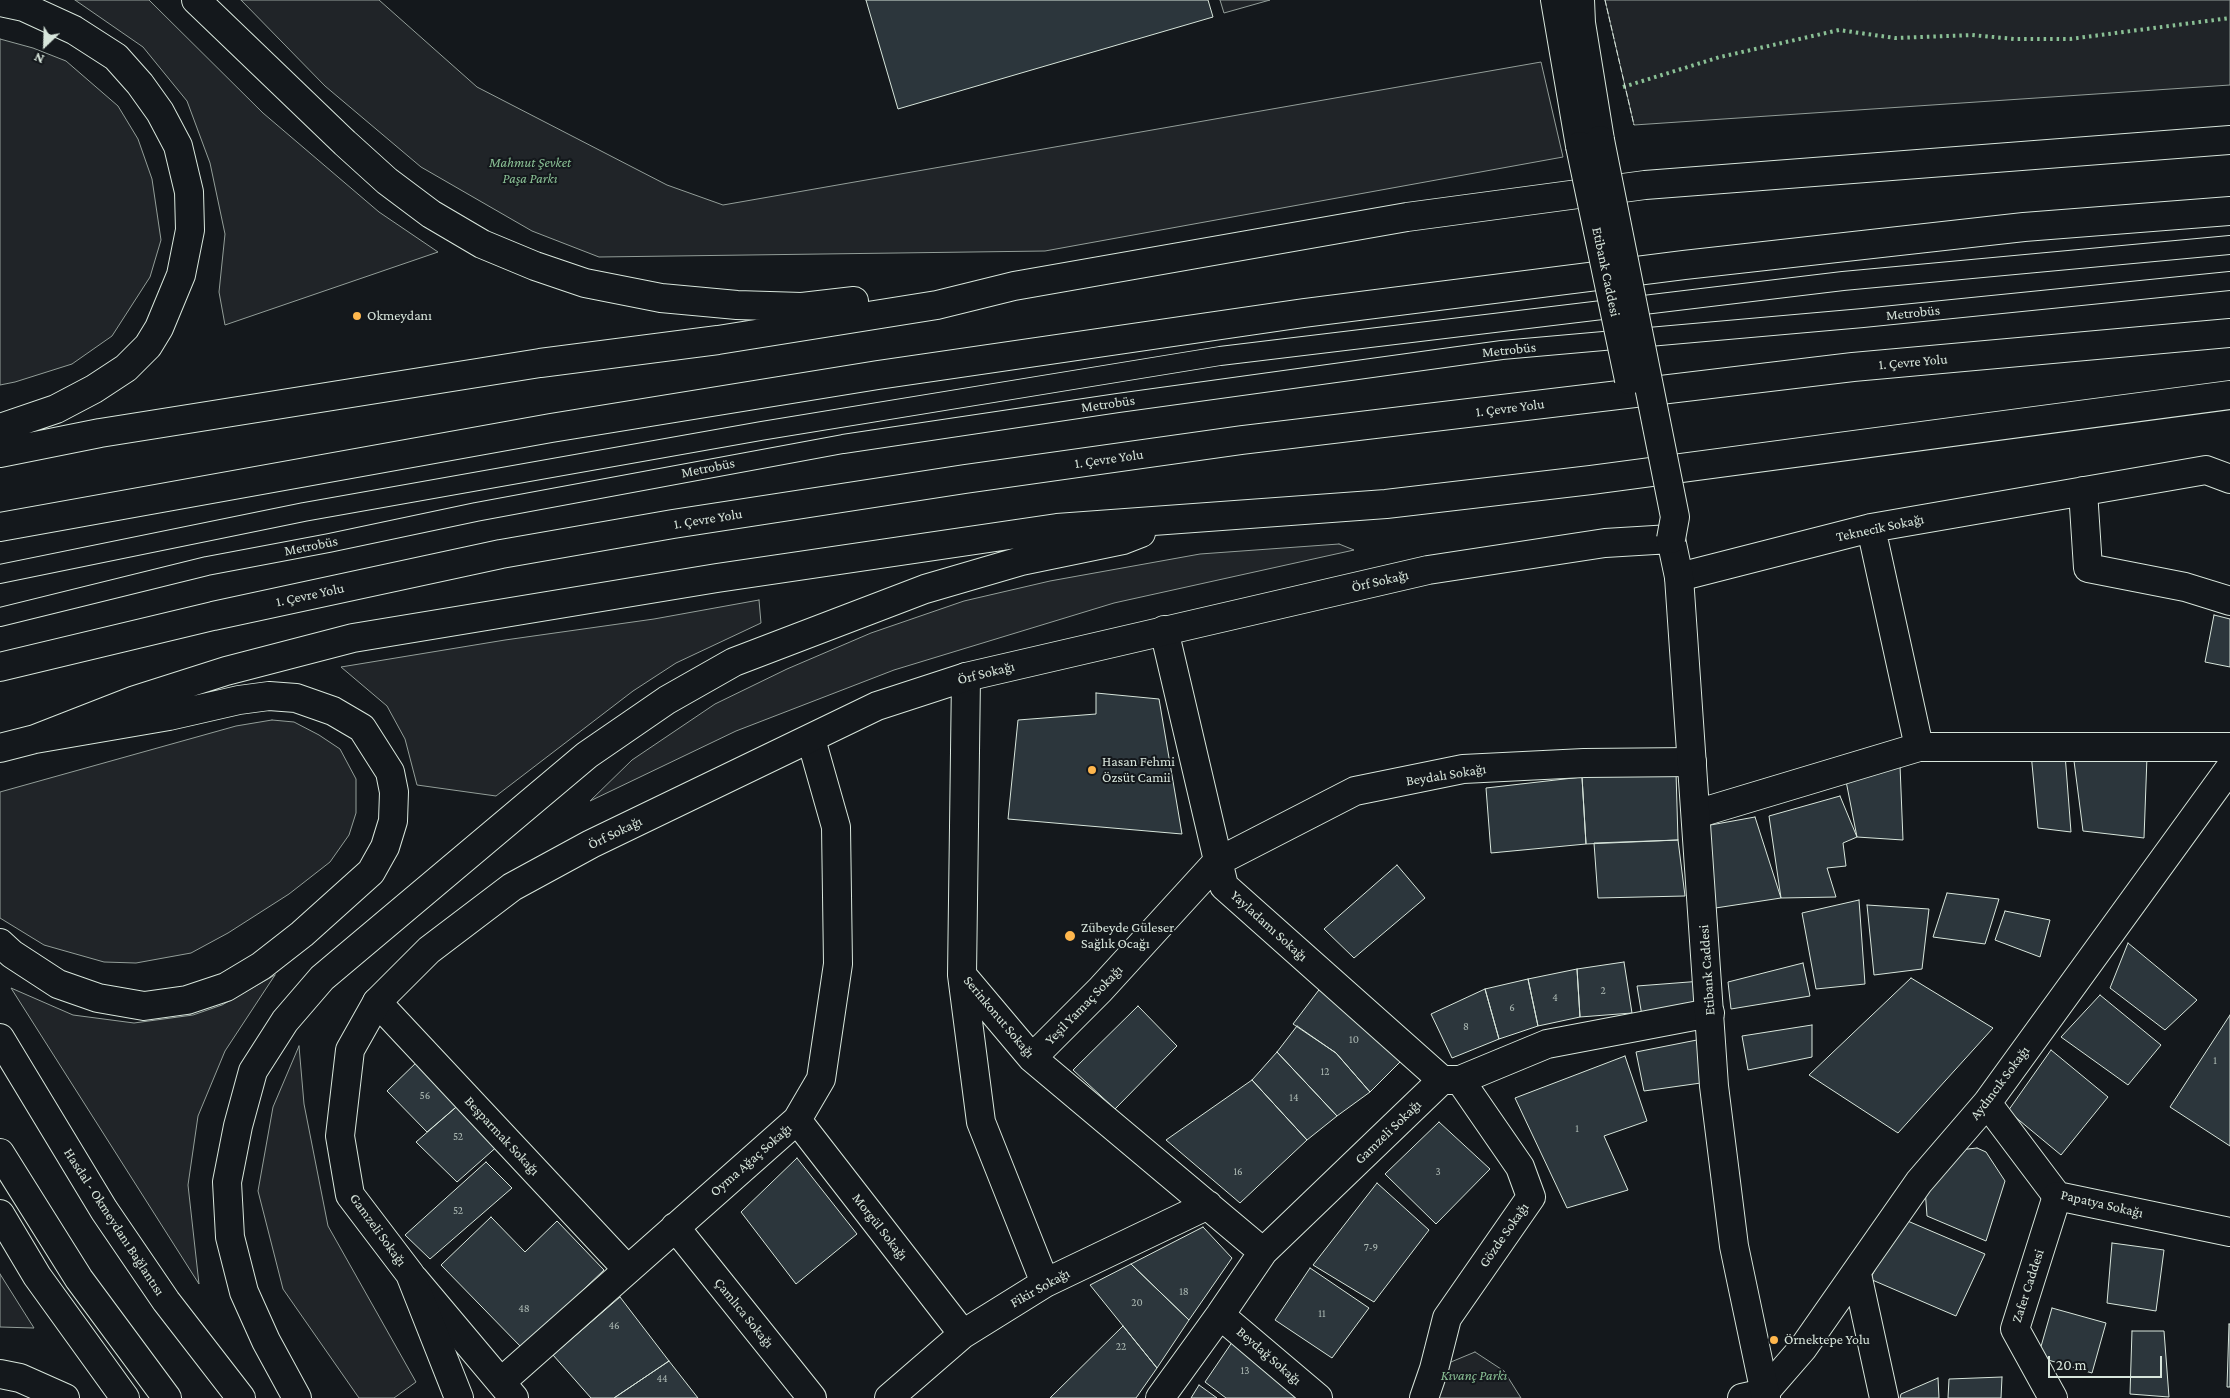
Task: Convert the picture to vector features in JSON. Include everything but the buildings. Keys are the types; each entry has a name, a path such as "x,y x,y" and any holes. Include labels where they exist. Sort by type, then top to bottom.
{"main road":[{"path":"196,0 387,181 431,214 482,244 535,266 585,283 652,296 737,305 802,307 1014,286"},
{"name":"Etibank Caddesi","path":"1555,0 1590,143 1658,521 1671,539 1679,577 1714,1086 1734,1246 1757,1396"},
{"name":"Etibank Caddesi","path":"1580,0 1590,143"},
{"path":"0,2 24,7 74,30 116,57 140,84 160,112 178,146 188,192 190,230 181,275 159,328 148,346 126,368 94,389 56,409 0,428"},
{"path":"0,453 100,433 540,363 718,340 937,305 1014,286 1407,217 1645,185 2230,140"},
{"path":"0,527 561,426 878,375 1294,314 1684,265 2024,228 2230,211"},
{"name":"1. Çevre Yolu","path":"2,666 213,616 501,554 673,524 965,479 1242,440 1843,368 2230,332"},
{"path":"35,739 153,694 226,671 353,638 717,578 1047,529 1386,504 2230,395"},
{"name":"Teknecik Sokağı","path":"1679,577 1871,528 2083,491 2222,472"},
{"path":"2083,491 2088,568 2185,587 2230,601"},
{"path":"297,1398 266,1341 244,1292 230,1238 227,1182 238,1126 253,1071 284,1021 322,978 587,755 667,700 734,662 925,589 1021,561 1123,540 1175,520"},
{"path":"1871,528 1919,747"},
{"name":"Örf Sokağı","path":"377,1002 429,950 512,887 591,844 877,706 966,677 1428,570 1605,543 1671,539"},
{"name":"Yayladamı Sokağı","path":"1164,630 1224,886 1451,1080"},
{"name":"Serinkonut Sokağı","path":"966,677 962,975 1032,1058 1263,1252"},
{"path":"0,748 35,739 169,716 239,700 269,696 296,698 333,711 362,728 390,772 394,792 393,821 385,847 371,872 302,934 261,966 226,987 186,1000 144,1006 98,998 58,984 12,954 0,942"},
{"name":"Oyma Ağaç Sokağı","path":"508,1390 627,1269 797,1120 821,1079 838,964 836,827 811,739"},
{"path":"1696,814 1919,747 2230,747"},
{"name":"Beydalı Sokağı","path":"1217,862 1355,791 1463,769 1584,763 1692,762"},
{"name":"Aydıncık Sokağı","path":"1757,1396 1802,1348 1857,1274 1919,1182 1987,1102 2230,768"},
{"name":"Yeşil Yamaç Sokağı","path":"1032,1058 1100,990 1217,862"},
{"path":"962,975 981,1122 1045,1283"},
{"name":"Beşparmak Sokağı","path":"377,1002 627,1269"},
{"name":"Gamzeli Sokağı","path":"377,1002 350,1050 340,1136 350,1195 410,1274 508,1390"},
{"name":"Gamzeli Sokağı","path":"1160,1398 1263,1252 1451,1080 1547,1044 1710,1013"},
{"name":"Hasdal - Okmeydanı Bağlantısı","path":"0,1038 104,1210 166,1301 241,1398"},
{"name":"Gözde Sokağı","path":"1424,1398 1434,1369 1447,1318 1532,1197 1520,1168 1451,1080"},
{"name":"Papatya Sokağı","path":"1987,1102 2057,1196 2230,1232"},
{"name":"Morgül Sokağı","path":"797,1120 963,1334"},
{"path":"0,1153 79,1279 167,1398"},
{"name":"Zafer Caddesi","path":"2053,1398 2015,1329 2057,1196"},
{"name":"Fikir Sokağı","path":"889,1398 963,1334 1045,1283 1208,1205"},
{"path":"0,1214 37,1276 125,1398"},
{"name":"Çamlıca Sokağı","path":"675,1227 812,1398"},
{"path":"410,1274 459,1398"},
{"path":"1857,1274 1884,1398"},
{"name":"Beydağ Sokağı","path":"1220,1315 1241,1330 1318,1398"},
{"path":"0,1374 20,1378 65,1398"}],"lane":[{"name":"Metrobüs","path":"0,574 304,512 761,431 1220,356 1843,282 2230,245"},
{"name":"Metrobüs","path":"0,617 207,566 485,510 853,442 1502,350 1863,318 2230,281"}],"green space":[{"path":"75,0 149,0 263,113 379,212 438,252 225,325 219,292 225,234 210,163 187,101 143,47"},
{"name":"Mahmut Şevket Paşa Parkı","path":"241,0 379,0 477,87 667,185 723,205 1541,62 1563,157 1045,251 599,257 532,231 421,167 325,86"},
{"path":"1220,0 1270,0 1224,13"},
{"path":"1605,0 2230,0 2230,85 1634,125"},
{"path":"0,39 33,48 66,61 118,106 138,139 152,179 161,240 150,277 112,336 72,364 0,385"},
{"path":"1339,544 1354,550 1114,603 894,670 736,731 590,801 632,760 715,704 787,669 871,633 964,601 1050,581 1200,554"},
{"path":"759,600 761,623 676,663 633,691 496,796 417,785 405,739 387,706 341,667 505,640 654,619"},
{"path":"272,720 294,722 340,749 356,779 356,813 349,835 330,862 289,894 228,933 191,953 136,963 104,962 44,945 0,918 0,792 236,726"},
{"path":"275,975 225,1051 198,1116 188,1185 199,1284 11,988 73,1015 134,1023 193,1015 222,1005"},
{"path":"299,1046 304,1104 328,1226 416,1382 394,1398 359,1398 283,1289 258,1191 273,1107"},
{"path":"0,1274 34,1328 0,1327"},
{"name":"Kıvanç Parkı","path":"1475,1352 1504,1371 1521,1398 1437,1398 1434,1369"}],"hedge":[{"path":"1623,87 1720,57 1839,30 1895,38 1972,35 2014,39 2070,39 2230,18"}],"fence":[{"path":"1605,0 1634,125"}],"place":[{"name":"Okmeydanı","path":"357,316"},
{"name":"Hasan Fehmi Özsüt Camii","path":"1092,770"},
{"name":"Zübeyde Güleser Sağlık Ocağı","path":"1070,936"},
{"name":"Örnektepe Yolu","path":"1774,1340"}]}
